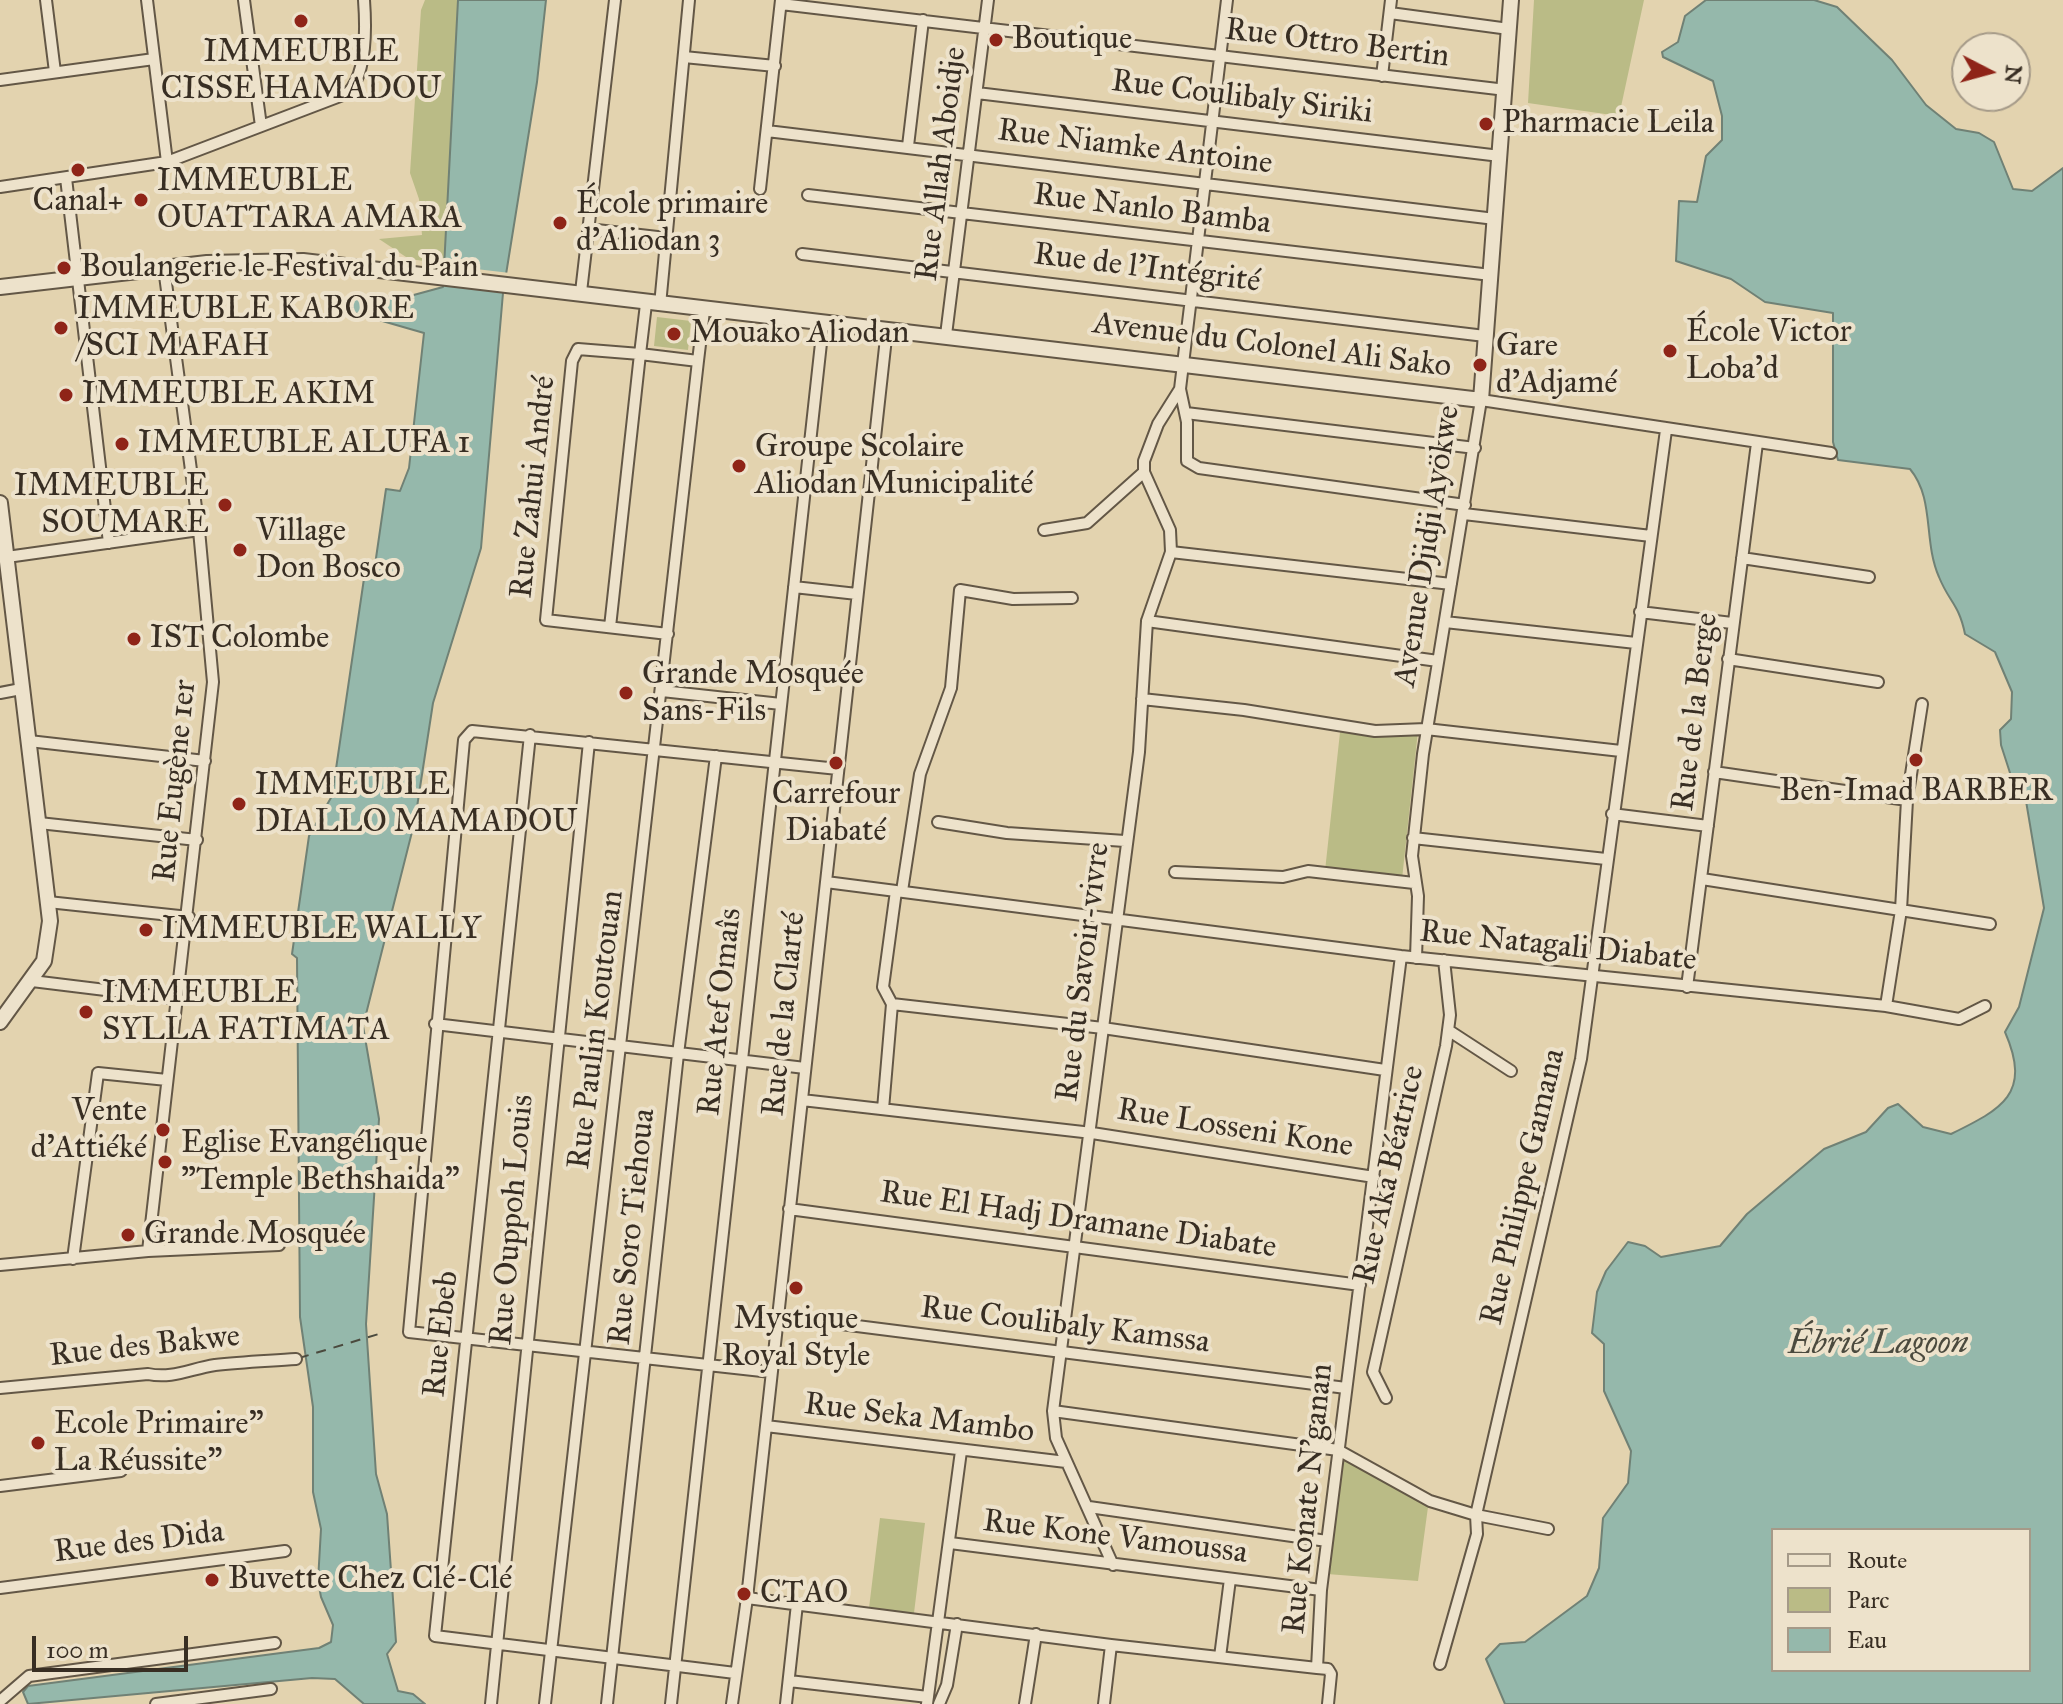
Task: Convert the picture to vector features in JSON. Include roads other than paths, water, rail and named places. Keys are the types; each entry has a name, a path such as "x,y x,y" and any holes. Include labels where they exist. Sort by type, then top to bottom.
{"street":[{"path":"46,0 55,72"},
{"path":"147,0 167,162"},
{"path":"244,0 261,126"},
{"path":"0,187 167,162 348,93 355,85 366,27 364,0"},
{"path":"581,292 615,0"},
{"path":"610,627 640,354 666,238 689,0"},
{"name":"Rue Allah Aboidje","path":"946,335 988,0"},
{"path":"1227,0 1180,389 1180,403 1186,413 1185,453 1192,466 1464,510 1651,536"},
{"path":"1382,76 1391,0"},
{"name":"Avenue Djidji Ayökwe","path":"1416,958 1418,919 1413,838 1426,729 1481,400 1511,0"},
{"path":"760,189 781,2"},
{"name":"Rue Ottro Bertin","path":"781,2 1506,90"},
{"path":"1390,13 1509,29"},
{"path":"908,146 923,20"},
{"path":"684,57 775,66"},
{"path":"0,80 154,59"},
{"name":"Rue Coulibaly Siriki","path":"977,93 1500,156"},
{"name":"Rue Niamke Antoine","path":"767,131 970,153 1495,219"},
{"path":"66,178 109,543"},
{"name":"Rue Nanlo Bamba","path":"808,195 1491,275"},
{"path":"588,229 666,238"},
{"name":"Rue de l'Intégrité","path":"802,254 1485,336"},
{"name":"Avenue du Colonel Ali Sako","path":"0,287 164,268 280,261 355,266 553,288 704,311 946,335 1481,400 1831,453"},
{"name":"Rue Eugène 1er","path":"148,1251 189,917 213,659 164,268"},
{"name":"Rue Paulin Koutouan","path":"545,1704 704,311"},
{"name":"Rue Atef Omaîs","path":"671,1704 823,325"},
{"name":"Rue de la Clarté","path":"732,1704 747,1598 887,329"},
{"name":"Rue Zahui André","path":"640,354 578,349 572,361 546,620 668,634"},
{"path":"640,354 698,361"},
{"path":"1180,389 1149,444 1144,472 1170,530 1171,552 1451,584"},
{"path":"1186,413 1475,448"},
{"name":"Rue Philippe Gamana","path":"1440,1664 1477,1534 1476,1515 1574,1093 1666,430"},
{"name":"Rue de la Berge","path":"1687,987 1757,443"},
{"path":"1044,530 1087,523 1144,472"},
{"path":"0,503 7,557 6,605 29,741 48,902 49,943 44,961 32,981 0,1022"},
{"path":"7,557 199,530"},
{"name":"Rue du Savoir-vivre","path":"1113,1565 1056,1438 1053,1411 1092,1133 1125,841 1139,752 1147,621 1171,552"},
{"path":"1742,558 1869,577"},
{"path":"794,587 857,594"},
{"path":"883,1109 892,1004 883,987 920,774 951,688 960,590 1013,599 1072,598"},
{"path":"1640,612 1732,623"},
{"path":"1147,621 1438,661"},
{"path":"1445,622 1636,643"},
{"path":"1728,659 1878,682"},
{"path":"0,693 21,689"},
{"path":"662,691 781,704"},
{"path":"1142,699 1244,710 1375,731 1426,729 1621,751"},
{"path":"1886,1006 1901,910 1907,800 1922,704"},
{"path":"771,1372 409,1332 435,1024 464,740 472,731 530,735 838,769"},
{"name":"Rue Ebeb","path":"530,735 435,1636 735,1673"},
{"path":"29,741 205,761"},
{"name":"Rue Ouppoh Louis","path":"491,1704 556,1041 589,742"},
{"name":"Rue Soro Tiehoua","path":"607,1704 678,1054 716,756"},
{"path":"1714,772 1907,800"},
{"path":"1612,814 1708,826"},
{"path":"938,822 1007,833 1125,841"},
{"path":"39,823 197,840"},
{"path":"1413,838 1606,859"},
{"path":"1175,872 1283,877 1308,871 1414,883"},
{"path":"1702,879 1990,924"},
{"name":"Rue Natagali Diabate","path":"826,882 1416,958 1886,1006 1959,1019 1985,1006"},
{"path":"48,902 189,917"},
{"name":"Rue Konate N'ganan","path":"747,1598 1317,1668 1321,1590 1401,956"},
{"name":"Rue Aka Béatrice","path":"1386,1398 1373,1372 1448,1030 1449,991 1444,960"},
{"path":"32,981 179,999"},
{"path":"892,1004 1103,1028 1385,1070"},
{"path":"435,1024 622,1049 805,1068"},
{"path":"1448,1030 1511,1071"},
{"path":"73,1259 98,1073 167,1080"},
{"name":"Rue Losseni Kone","path":"802,1100 1092,1133 1374,1177"},
{"name":"Rue El Hadj Dramane Diabate","path":"789,1209 1360,1285"},
{"path":"0,1265 148,1251 279,1245"},
{"name":"Rue Coulibaly Kamssa","path":"778,1316 1346,1388"},
{"name":"Rue des Bakwe","path":"0,1388 148,1374 168,1377 186,1370 219,1365 296,1359"},
{"path":"1053,1411 1338,1450 1430,1501 1476,1515 1548,1529"},
{"name":"Rue Seka Mambo","path":"766,1426 1066,1462"},
{"path":"789,1681 927,1700 961,1451"},
{"path":"0,1486 121,1471"},
{"path":"1089,1507 1327,1541"},
{"name":"Rue Kone Vamoussa","path":"950,1543 1321,1590"},
{"name":"Rue des Dida","path":"0,1588 285,1551"},
{"path":"1220,1657 1230,1579"},
{"path":"786,1704 797,1604"},
{"path":"939,1704 947,1685 957,1624"},
{"path":"1025,1704 1036,1634"},
{"path":"0,1701 29,1676 275,1643"},
{"path":"1108,1704 1111,1645"},
{"path":"1317,1668 1330,1671 1328,1704"},
{"path":"156,1704 240,1699 271,1689"}],"water":[{"path":"458,0 546,0 537,82 503,293 481,548 433,703 415,820 363,1026 379,1119 366,1324 376,1474 387,1514 396,1642 387,1654 398,1691 413,1694 425,1704 364,1704 335,1679 312,1678 28,1704 23,1692 28,1686 319,1648 331,1642 333,1625 318,1581 321,1529 313,1492 313,1407 300,1317 297,958 292,954 309,836 332,796 366,565 375,565 386,489 400,491 409,468 424,333 351,312 347,307 348,299 410,296 443,287"},
{"name":"Ébrié Lagoon","path":"1706,0 1814,0 1837,7 1892,60 1926,105 1956,129 1979,133 1994,142 2013,189 2032,191 2063,168 2063,1704 1505,1704 1486,1659 1500,1644 1525,1642 1587,1596 1599,1568 1603,1518 1628,1483 1631,1451 1604,1391 1604,1344 1592,1333 1597,1292 1606,1271 1628,1242 1645,1246 1661,1257 1720,1246 1747,1214 1824,1149 1866,1132 1888,1108 1898,1104 1923,1127 1951,1134 1998,1107 2013,1085 2015,1071 2013,1053 2005,1032 2019,1007 2044,908 2025,795 2011,776 2001,745 2000,730 2011,719 2012,692 1995,652 1965,634 1960,616 1943,585 1934,563 1926,507 1918,481 1910,469 1838,460 1833,442 1833,313 1765,302 1731,279 1676,261 1679,201 1697,202 1706,156 1722,140 1722,116 1713,81 1663,57 1662,52 1678,42 1685,16"}],"place":[{"name":"IMMEUBLE CISSE HAMADOU","path":"301,21"},
{"name":"Boutique","path":"996,40"},
{"name":"Pharmacie Leila","path":"1486,124"},
{"name":"Canal+","path":"78,170"},
{"name":"IMMEUBLE OUATTARA AMARA","path":"141,200"},
{"name":"École primaire d’Aliodan 3","path":"560,223"},
{"name":"Boulangerie le Festival du Pain","path":"64,268"},
{"name":"IMMEUBLE KABORE /SCI MAFAH","path":"61,328"},
{"name":"Mouako Aliodan","path":"674,334"},
{"name":"École Victor Loba'd","path":"1670,351"},
{"name":"Gare d'Adjamé","path":"1480,365"},
{"name":"IMMEUBLE AKIM","path":"66,395"},
{"name":"IMMEUBLE ALUFA 1","path":"122,444"},
{"name":"Groupe Scolaire Aliodan Municipalité","path":"739,466"},
{"name":"IMMEUBLE SOUMARE","path":"225,505"},
{"name":"Village Don Bosco","path":"240,550"},
{"name":"IST Colombe","path":"134,639"},
{"name":"Grande Mosquée Sans-Fils","path":"626,693"},
{"name":"Ben-Imad BARBER","path":"1916,760"},
{"name":"Carrefour Diabaté","path":"836,763"},
{"name":"IMMEUBLE DIALLO MAMADOU","path":"239,804"},
{"name":"IMMEUBLE WALLY","path":"146,930"},
{"name":"IMMEUBLE SYLLA FATIMATA","path":"86,1012"},
{"name":"Vente d'Attiéké","path":"163,1130"},
{"name":"Eglise Evangélique \"Temple Bethshaida\"","path":"165,1162"},
{"name":"Grande Mosquée","path":"128,1235"},
{"name":"Mystique Royal Style","path":"796,1288"},
{"name":"Ecole Primaire\" La Réussite\"","path":"38,1443"},
{"name":"Buvette Chez Clé-Clé","path":"212,1580"},
{"name":"CTAO","path":"744,1594"}]}
